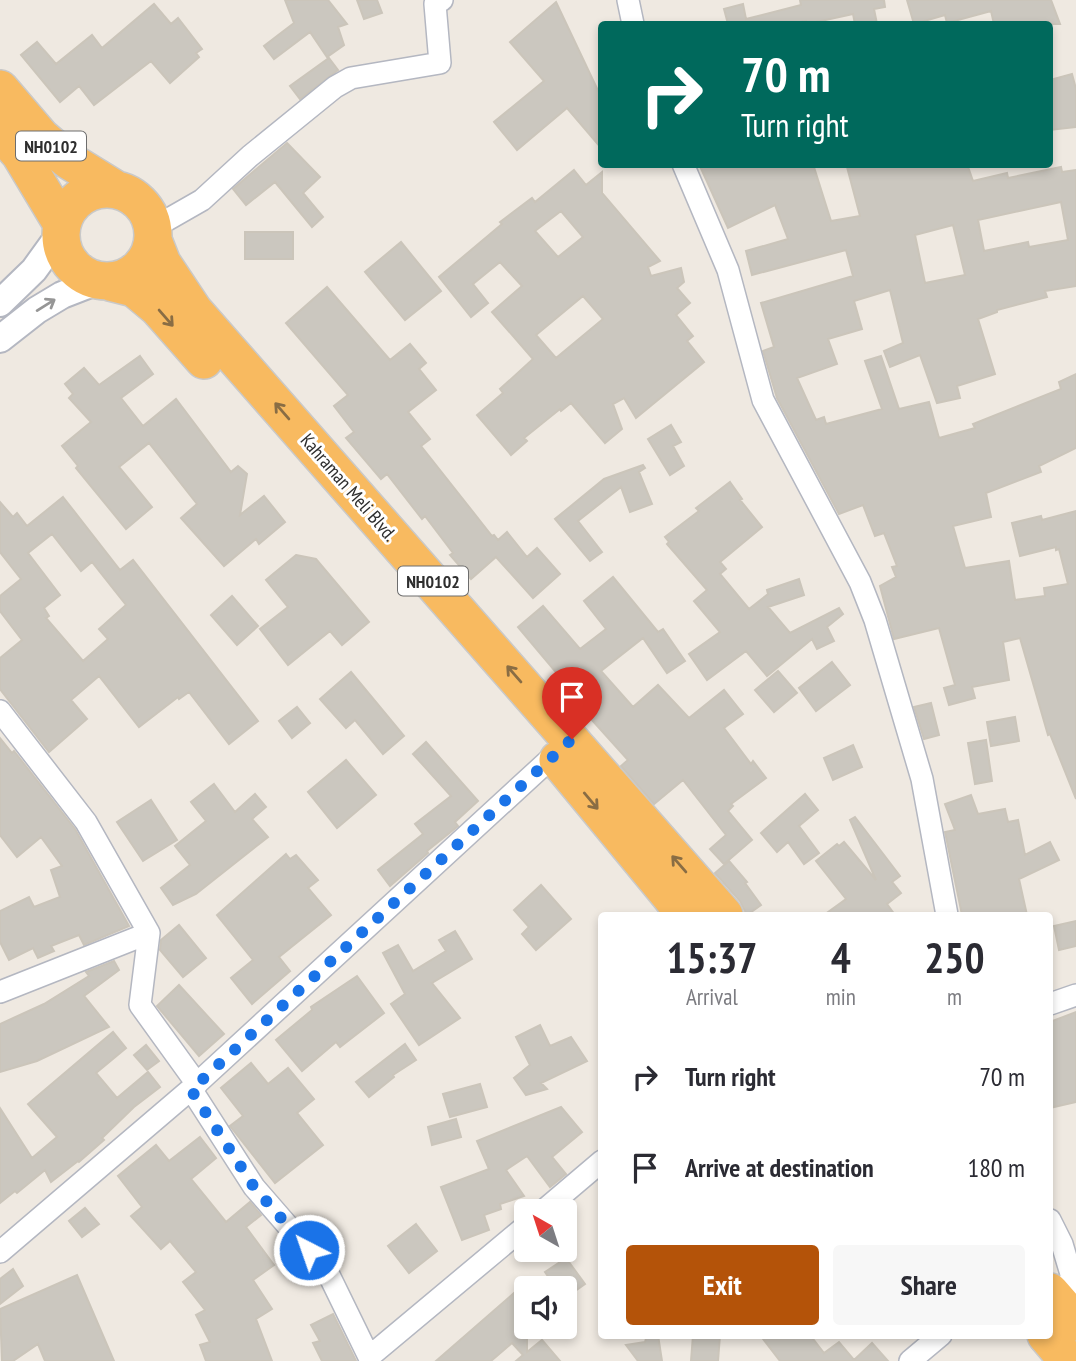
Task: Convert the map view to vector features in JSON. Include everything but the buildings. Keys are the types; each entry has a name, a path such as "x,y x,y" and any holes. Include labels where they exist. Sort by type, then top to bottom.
{"highway":[{"name":"NH0102","path":"0,89 41,137 68,160 115,189 130,194 142,204 153,234"},
{"name":"NH0102","path":"0,131 20,154 61,229 62,247 67,259 75,270 104,282"},
{"path":"61,229 67,211 76,201 87,193 115,189"},
{"path":"104,282 126,278 139,269 149,256 153,234"},
{"name":"Kahraman Meli Blvd.","path":"153,234 162,263 194,311 563,747 683,912"},
{"name":"Kahraman Meli Blvd.","path":"104,282 134,288 158,308 563,747 721,912"},
{"path":"1060,1315 1068,1361"}],"street":[{"path":"153,234 202,200 250,156 335,87 351,78 440,63 435,4 442,0"},
{"path":"628,0 632,21"},
{"path":"685,168 729,270 763,400 860,582 876,620 922,779 946,912"},
{"path":"0,303 34,270 61,229"},
{"path":"0,339 37,310 62,295 104,282"},
{"path":"0,711 86,822 149,933 140,1005 194,1087 254,1187 327,1271 370,1359 514,1235"},
{"path":"0,1252 194,1087 563,747"},
{"path":"0,992 149,933"},
{"path":"1053,1003 1076,995"},
{"path":"557,1199 598,1164"},
{"path":"1053,1226 1062,1244 1071,1274 1060,1315"},
{"path":"910,1361 936,1339"}],"route":[{"path":"309,1250 254,1187 191,1090 572,739"}]}
